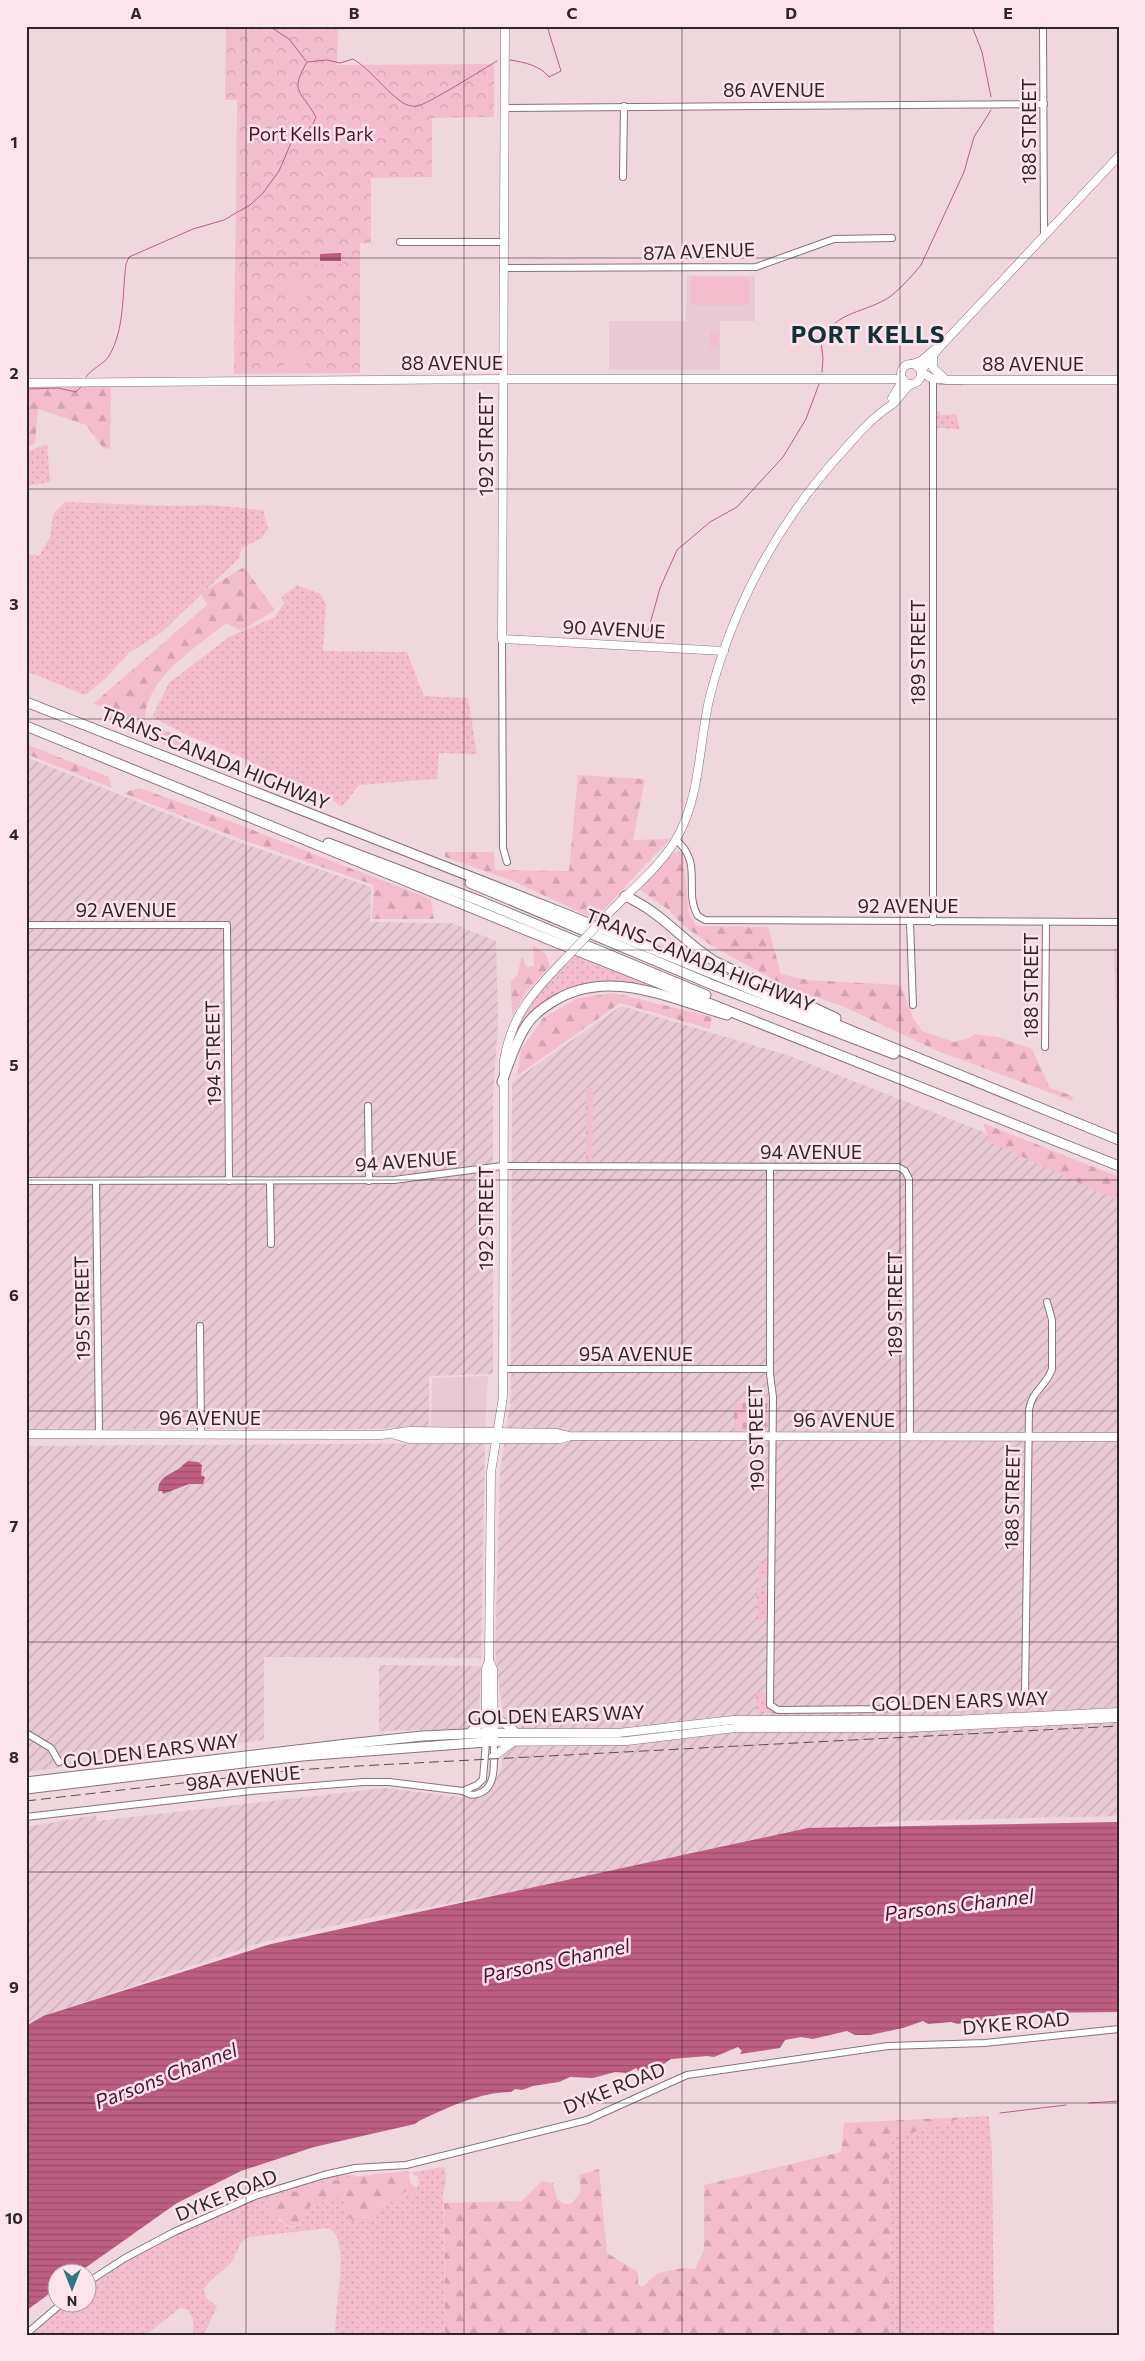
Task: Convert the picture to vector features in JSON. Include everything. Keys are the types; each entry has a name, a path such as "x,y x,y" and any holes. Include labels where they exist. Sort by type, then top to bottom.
{"highway":[{"name":"TRANS-CANADA HIGHWAY","path":"26,702 187,763 391,846 566,914 1119,1140"},
{"name":"TRANS-CANADA HIGHWAY","path":"26,726 555,942 1119,1166"},
{"name":"TRANS-CANADA HIGHWAY","path":"391,846 494,893 713,984 1002,1092"},
{"path":"625,896 656,912 691,944 714,961 846,1022 871,1038"},
{"path":"502,1082 515,1046 527,1024 546,1005 570,991 596,985 624,985 778,1030"},
{"path":"470,1734 490,1716"},
{"name":"GOLDEN EARS WAY","path":"26,1782 338,1745 470,1734 490,1737"},
{"name":"GOLDEN EARS WAY","path":"26,1789 302,1756 490,1737"}],"main road":[{"name":"192 STREET","path":"502,639 505,26"},
{"path":"885,408 897,400 915,383 939,348 1119,156"},
{"path":"885,408 903,380 903,369 912,364 917,364 939,348"},
{"path":"933,357 933,368 946,379"},
{"path":"912,364 918,366 921,372"},
{"name":"88 AVENUE","path":"882,379 903,369"},
{"name":"88 AVENUE","path":"921,372 931,378 946,379 1119,380"},
{"name":"88 AVENUE","path":"26,383 502,379 903,380"},
{"path":"882,379 893,386 895,394"},
{"name":"88 AVENUE","path":"915,383 946,379"},
{"path":"903,380 915,383"},
{"name":"192 STREET","path":"490,1737 486,1669 489,1660 491,1472 503,1397 502,1082 506,1046 516,1018 534,992 676,840 690,809 710,697 724,651 747,593 791,516 826,469 885,408"},
{"name":"90 AVENUE","path":"502,639 724,651"},
{"name":"96 AVENUE","path":"26,1434 393,1435 409,1431 498,1436 556,1433 570,1436 1119,1437"},
{"name":"GOLDEN EARS WAY","path":"490,1737 516,1732 628,1732 733,1720 943,1720 1119,1712"},
{"path":"490,1716 516,1732"},
{"name":"GOLDEN EARS WAY","path":"490,1737 513,1742 640,1740 735,1728 910,1728 1119,1718"},
{"path":"493,1757 513,1742"}],"street":[{"name":"188 STREET","path":"1043,26 1044,236"},
{"name":"86 AVENUE","path":"504,108 1044,104"},
{"path":"623,177 624,106"},
{"name":"87A AVENUE","path":"503,268 756,267 834,239 892,238"},
{"path":"400,242 503,242"},
{"name":"189 STREET","path":"933,382 933,922"},
{"name":"192 STREET","path":"502,639 503,848 507,862"},
{"name":"92 AVENUE","path":"676,840 689,854 694,907 698,916 710,921 1119,922"},
{"path":"910,922 913,1005"},
{"name":"188 STREET","path":"1045,1047 1046,922"},
{"name":"92 AVENUE","path":"26,925 227,925"},
{"name":"194 STREET","path":"227,925 229,1180"},
{"path":"368,1106 369,1180"},
{"name":"94 AVENUE","path":"26,1181 414,1179 502,1166 898,1166 905,1171"},
{"name":"190 STREET","path":"770,1167 770,1369 773,1397 771,1708 778,1710 884,1709 901,1702"},
{"name":"189 STREET","path":"905,1171 909,1179 910,1436"},
{"path":"270,1180 270,1244"},
{"name":"195 STREET","path":"96,1181 99,1434"},
{"name":"188 STREET","path":"1021,1699 1025,1694 1030,1400 1052,1370 1052,1320 1047,1302"},
{"path":"200,1326 201,1434"},
{"name":"95A AVENUE","path":"503,1368 770,1369"},
{"path":"26,1733 51,1748 59,1762"},
{"name":"192 STREET","path":"463,1791 469,1795 474,1795 487,1789 493,1776 490,1737"},
{"name":"192 STREET","path":"463,1791 477,1785 483,1779 490,1737"},
{"name":"98A AVENUE","path":"26,1817 251,1791 364,1782 389,1782 463,1791"},
{"name":"DYKE ROAD","path":"98,2276 125,2258 174,2232 255,2196 324,2175 355,2168 406,2165 587,2120 688,2075 888,2046 985,2042 1119,2029"},
{"path":"26,2334 49,2314"}],"shaded area":[{"path":"687,275 755,276 755,321 720,321 720,370 609,370 609,321 686,321"},
{"path":"26,757 233,840 371,887 370,922 451,923 496,941 498,1023 493,1096 493,1374 429,1376 429,1427 372,1429 26,1429"},
{"path":"621,1006 787,1055 1119,1185 1119,1816 897,1821 368,1918 263,1942 43,2016 26,2025 26,1827 96,1815 97,1821 385,1788 467,1798 497,1778 502,1767 503,1715 495,1650 500,1473 511,1397 512,1082"},
{"path":"488,1376 485,1428 431,1427 432,1378"},
{"path":"485,1443 481,1658 264,1657 264,1740 26,1772 26,1446"},
{"path":"379,1665 481,1666 479,1715 465,1729 379,1731"}],"green space":[{"name":"Port Kells Park","path":"226,26 338,26 337,65 494,64 494,117 432,118 432,177 371,178 371,243 360,243 360,373 234,374 237,100 225,100"},
{"path":"310,250 344,251 344,264 310,265"},
{"path":"691,277 749,278 749,305 691,305"},
{"path":"289,282 308,282 305,303 296,304 288,302 285,304 286,284"},
{"path":"710,332 719,333 719,348 710,347"},
{"path":"284,347 302,348 305,350 307,358 305,366 307,369 287,369 284,367"},
{"path":"111,387 110,449 103,448 86,425 38,409 35,443 26,448 26,389"},
{"path":"936,411 939,411 941,415 956,414 960,429 936,428"},
{"path":"47,444 50,482 26,486 26,452"},
{"path":"65,502 172,506 210,505 263,510 268,528 262,538 242,548 239,558 162,632 129,653 106,678 85,695 26,671 26,555 39,555 50,538 53,514"},
{"path":"244,567 275,610 241,631 226,623 174,665 153,691 147,706 145,722 218,754 211,762 114,725 104,707 93,704 207,605 201,593"},
{"path":"297,585 320,594 326,604 323,651 407,652 424,696 468,698 477,754 439,753 437,779 359,785 342,807 327,796 301,789 248,760 187,735 152,717 169,683 229,637 275,617 284,603 281,597"},
{"path":"26,744 109,777 112,788 26,754"},
{"path":"578,775 645,779 633,840 670,839 595,919 513,881 445,857 445,852 494,852 495,870 569,871"},
{"path":"139,788 431,899 434,919 372,919 374,885 240,839 123,793"},
{"path":"679,851 683,855 689,913 696,926 768,927 781,974 807,980 901,985 913,1018 922,1031 954,1042 969,1038 974,1034 998,1037 1032,1049 1050,1088 1073,1096 1072,1101 938,1051 842,1006 787,987 712,946 683,925 669,910 640,890 668,855"},
{"path":"533,945 546,954 550,966 526,992 512,1017 511,982 518,974 521,958 523,957 526,967 534,966"},
{"path":"1114,948 1119,948 1119,1109"},
{"path":"572,955 670,994 609,982 579,985 565,990 551,999 541,1008 515,1041 512,1040 515,1029 540,988 551,981"},
{"path":"614,993 712,1017 710,1029 620,1003 517,1076 521,1050 543,1018 578,998"},
{"path":"586,1088 593,1088 592,1161 586,1160"},
{"path":"983,1123 1119,1177 1119,1201 990,1142"},
{"path":"734,1403 769,1403 768,1427 760,1432 734,1432"},
{"path":"759,1561 768,1563 768,1577 759,1582"},
{"path":"757,1588 765,1589 768,1594 768,1619 757,1621"},
{"path":"756,1692 767,1694 768,1705 775,1713 756,1713"},
{"path":"739,1723 933,1723 747,1725 629,1737 684,1727"},
{"path":"989,2116 992,2151 994,2335 888,2335 891,2213 888,2166 893,2138 966,2117"},
{"path":"966,2117 893,2138 888,2166 891,2213 889,2335 445,2335 444,2203 522,2201 542,2181 553,2183 557,2199 564,2204 571,2204 581,2192 579,2175 599,2169 607,2253 638,2272 638,2284 642,2287 658,2273 683,2268 695,2269 704,2250 704,2185 841,2152 844,2123"},
{"path":"443,2167 445,2169 446,2183 443,2192 445,2335 335,2335 340,2251 337,2236 329,2228 249,2237 243,2241 230,2264 210,2281 204,2289 206,2298 217,2306 204,2335 193,2335 193,2319 188,2310 180,2308 146,2335 29,2335 53,2314 98,2314 98,2278 161,2241 214,2216 318,2179 334,2175 350,2175 358,2176 319,2184 266,2202 281,2221 290,2227 295,2227 302,2222 310,2206 329,2200 331,2197 343,2198 347,2204 347,2215 374,2219 380,2207 406,2191 412,2197 419,2184 418,2176 412,2175 414,2172"},
{"path":"411,2172 409,2175 411,2184 417,2188 416,2197 412,2197 406,2191 401,2195 398,2203 385,2203 380,2207 374,2219 360,2217 353,2221 347,2215 347,2204 343,2198 332,2197 330,2200 310,2206 300,2224 292,2227 264,2211 269,2206 265,2201 313,2186 353,2177"}],"water":[{"path":"341,253 341,261 320,261 320,254"},
{"path":"188,1461 198,1462 202,1465 201,1475 205,1477 203,1484 189,1484 163,1494 162,1491 158,1491 159,1484 163,1478"},
{"name":"Parsons Channel","path":"1119,1822 1119,2012 1031,2013 994,2016 978,2022 975,2020 958,2024 951,2022 928,2024 923,2021 903,2028 870,2035 855,2035 847,2031 813,2039 801,2037 785,2040 780,2048 740,2054 742,2051 738,2047 714,2057 671,2059 664,2064 639,2071 636,2068 627,2073 615,2072 593,2078 570,2077 559,2082 533,2086 522,2090 515,2089 511,2092 476,2097 415,2124 314,2147 241,2171 177,2203 91,2264 48,2264 48,2295 26,2311 26,2026 43,2016 271,1944 808,1828"}],"waterway":[{"path":"269,26 289,39 306,61"},
{"path":"510,60 537,67 549,77 561,71 547,26"},
{"path":"972,26 982,52 991,97"},
{"path":"86,377 107,359 114,346 120,323 126,264 129,257 193,229 224,220 250,205 263,193 279,171 291,143 312,126 316,117 299,91 298,86 307,62 327,60 340,63 353,59 403,103 417,106 456,86 497,61"},
{"path":"822,372 821,342 826,332 842,318 882,302 891,296 921,265 964,172 974,137 991,110"},
{"path":"648,631 660,588 677,550 710,522 737,507 783,457 806,419 819,384"},
{"path":"939,384 961,384"},
{"path":"26,389 58,388 76,392 81,387"},
{"path":"1089,2103 1119,2101"},
{"path":"1000,2113 1066,2105"}],"railway":[{"path":"26,1801 296,1770 1119,1726"}],"district":[{"name":"PORT KELLS","path":"868,335"}]}
